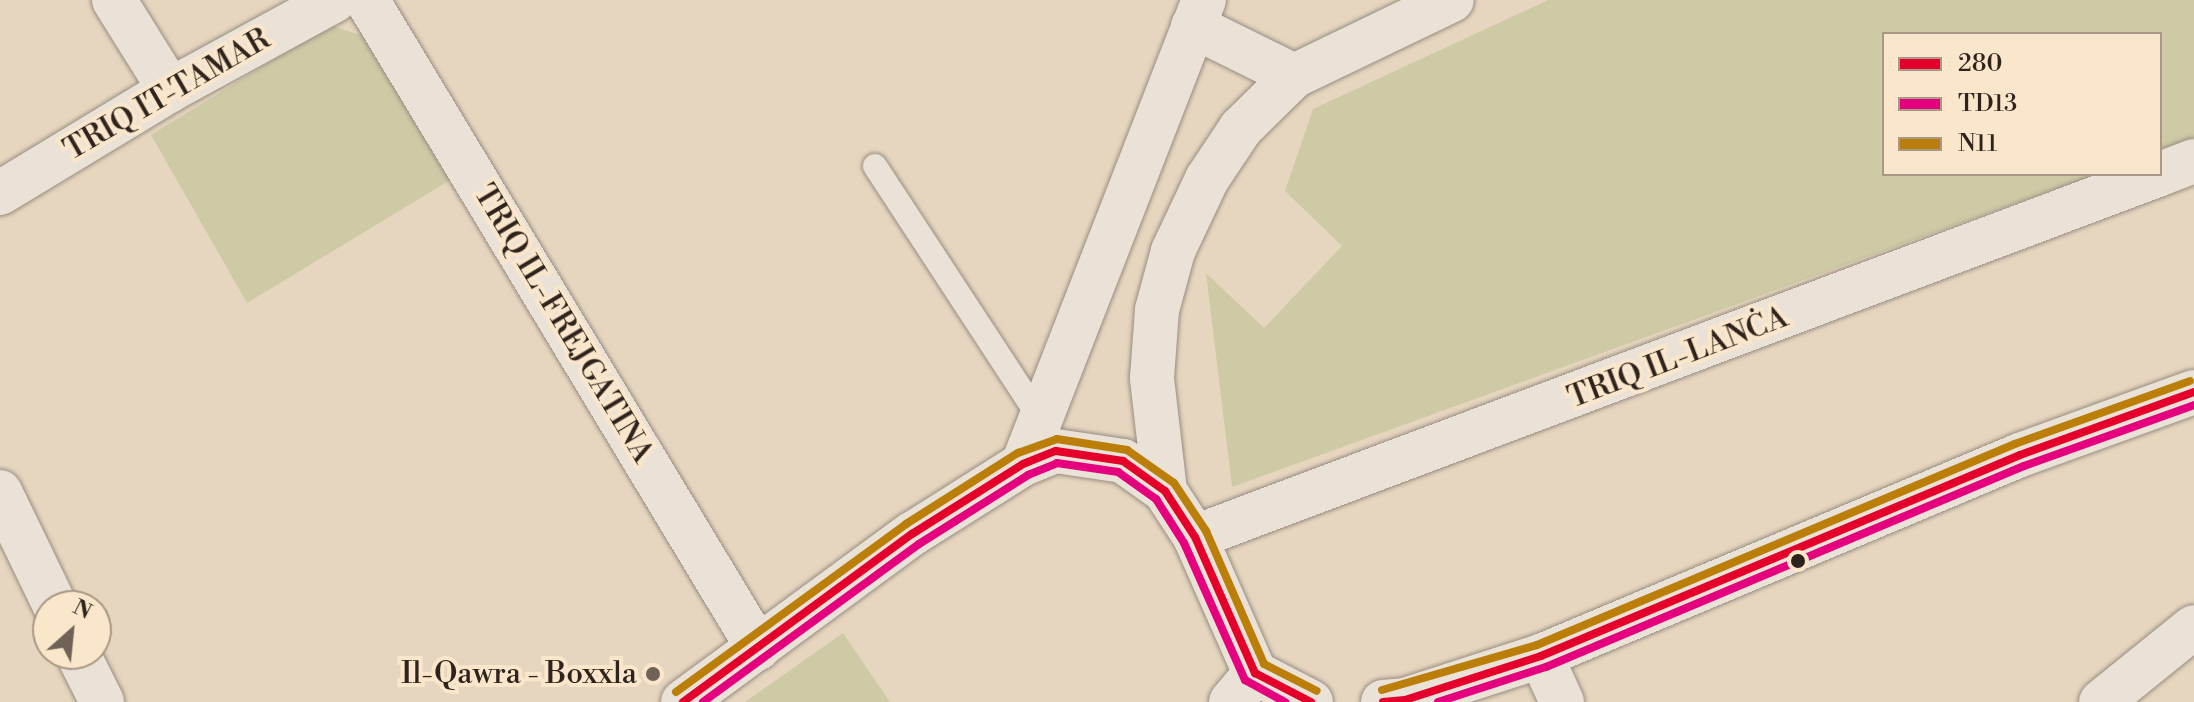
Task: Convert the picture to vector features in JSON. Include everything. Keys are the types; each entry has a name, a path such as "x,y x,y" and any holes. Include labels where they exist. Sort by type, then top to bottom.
{"street":[{"path":"114,0 170,90"},
{"name":"TRIQ IT-TAMAR","path":"0,193 170,90 335,0"},
{"name":"TRIQ IL-FREJGATINA","path":"367,0 758,648"},
{"path":"1165,491 1152,378 1157,310 1173,251 1207,179 1241,128 1294,76 1452,0"},
{"path":"1023,464 1199,13 1294,76"},
{"name":"TRIQ IL-LANĊA","path":"2162,173 2194,161"},
{"name":"TRIQ IL-LANĊA","path":"1195,537 2155,176"},
{"path":"1383,702 1405,700 1541,656 2020,455 2194,392"},
{"path":"683,702 912,534 1023,464 1056,451 1123,461 1165,491 1195,537 1243,688 1311,702"},
{"path":"0,492 47,590"},
{"path":"2101,702 2194,627"},
{"path":"1541,656 1562,702"},
{"path":"86,670 102,702"}],"lane":[{"path":"875,166 1040,418"}],"shaded area":[{"path":"1548,0 2194,0 2194,138 2162,150 2162,32 1882,32 1882,176 2090,176 1232,487 1206,273 1264,328 1342,246 1285,191 1313,109"},
{"path":"330,25 369,38 452,179 247,303 151,135"},
{"path":"843,633 890,702 745,702"}],"transit line":[{"name":"N11","path":"1382,690 1537,645 2015,444 2190,381"},
{"name":"280","path":"1383,702 1405,700 1541,656 2020,455 2194,392"},
{"name":"TD13","path":"1438,702 1546,667 2024,466 2194,405"},
{"name":"N11","path":"676,692 906,524 1018,453 1057,439 1127,450 1174,483 1206,531 1264,664 1317,691"},
{"name":"280","path":"683,702 912,534 1023,464 1056,451 1123,461 1165,491 1195,537 1255,673 1311,702"},
{"name":"TD13","path":"703,702 919,544 1028,475 1057,463 1118,472 1156,499 1184,543 1245,680 1285,702"}],"place":[{"name":"Il-Qawra - Boxxla","path":"653,674"}]}
